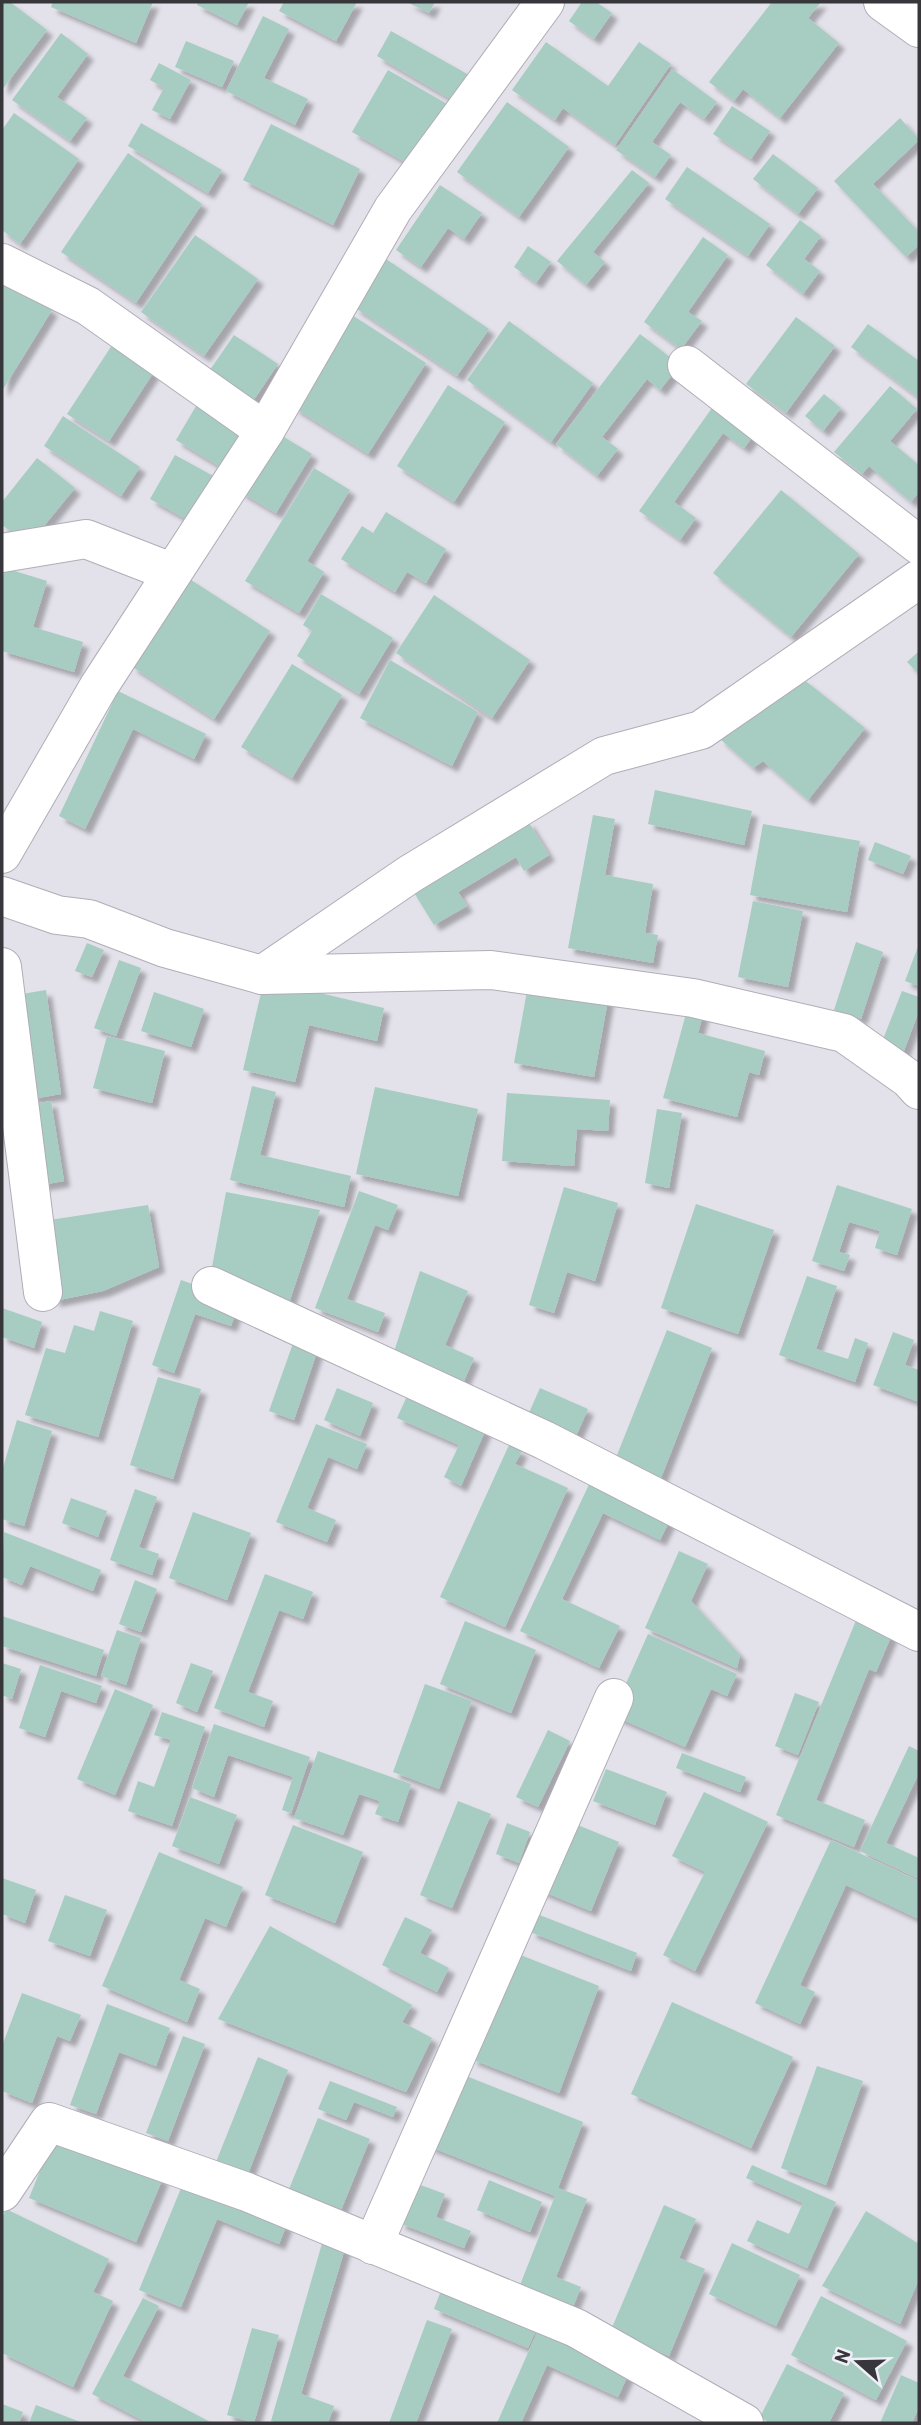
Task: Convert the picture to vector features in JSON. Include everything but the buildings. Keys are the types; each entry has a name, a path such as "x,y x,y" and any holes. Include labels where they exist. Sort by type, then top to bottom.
{"street":[{"path":"2,854 99,686 265,431 393,209 545,2"},
{"path":"883,2 919,28"},
{"path":"2,262 88,306 265,431"},
{"path":"687,365 919,545"},
{"path":"2,553 86,539 171,572"},
{"path":"262,975 411,874 604,756 701,730 919,579"},
{"path":"2,896 57,915 89,919 165,948 262,975 491,970 694,998 844,1033 909,1079 919,1090"},
{"path":"2,967 43,1292"},
{"path":"211,1286 544,1440 919,1632"},
{"path":"373,2245 614,1698"},
{"path":"2,2192 49,2122 247,2192 576,2328 744,2423"}]}
